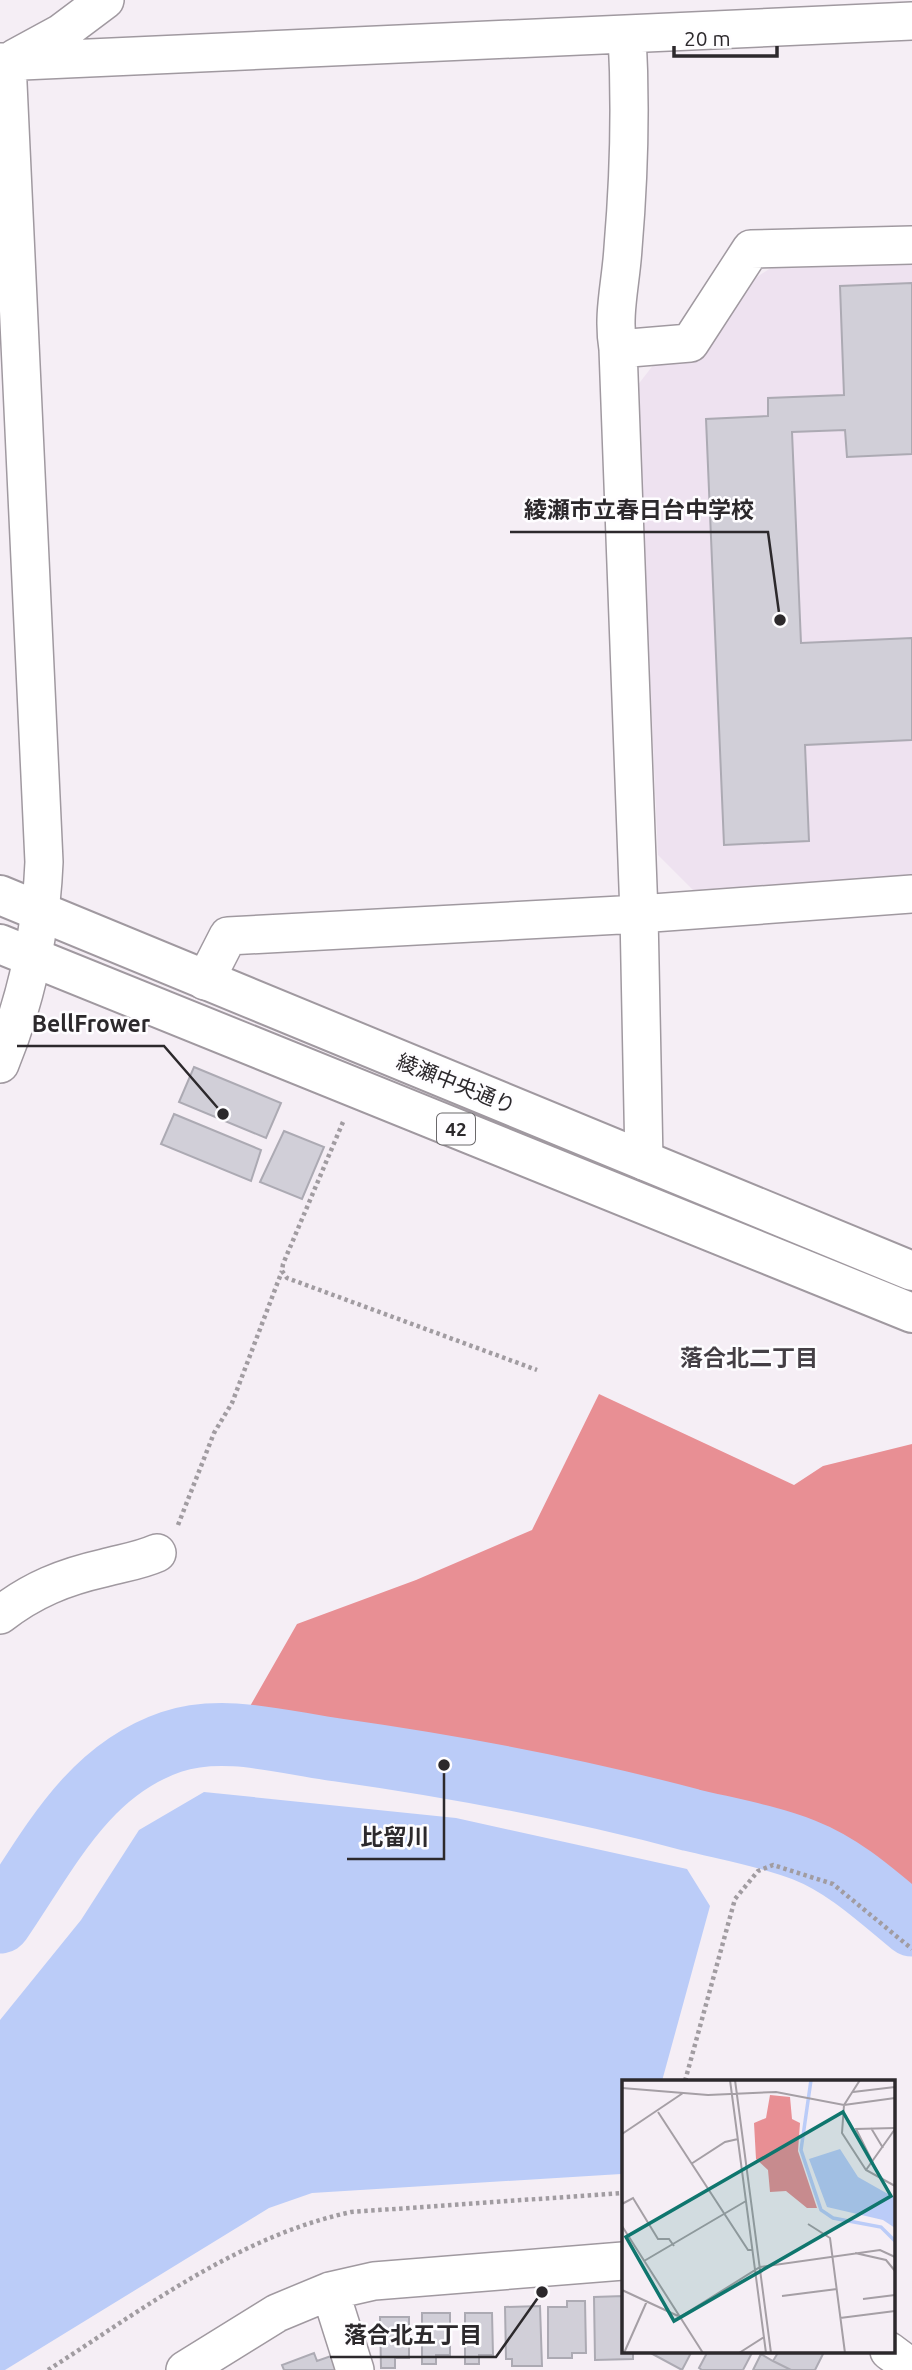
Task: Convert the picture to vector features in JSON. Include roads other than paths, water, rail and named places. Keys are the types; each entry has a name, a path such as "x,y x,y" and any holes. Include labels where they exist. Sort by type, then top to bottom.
{"main road":[{"name":"綾瀬中央通り","path":"0,895 912,1271"},
{"name":"綾瀬中央通り","path":"0,944 912,1313"}],"street":[{"path":"4,62 61,33 105,0"},
{"path":"4,62 912,21"},
{"path":"627,34 631,120 623,252 613,321 618,349 639,914 644,1161"},
{"path":"0,1064 35,959 42,913 43,834 4,62"},
{"path":"618,349 690,343 751,249 912,245"},
{"path":"205,981 228,936 639,914 912,894"},
{"path":"0,1615 41,1586 71,1576 141,1560 156,1553"},
{"path":"185,2370 277,2313 330,2291 374,2281 622,2261"},
{"path":"330,2291 355,2370"},
{"path":"890,2352 912,2368"}],"water":[{"path":"204,1792 456,1818 687,1869 710,1906 662,2080 622,2080 621,2174 312,2193 269,2208 5,2370 0,2370 0,2020 81,1920 139,1830"}],"waterway":[{"path":"0,1922 72,1817 92,1793 115,1773 141,1755 171,1742 191,1737 233,1735 472,1771 604,1798 762,1837 804,1850 833,1865 861,1883 912,1925"}],"place":[{"name":"綾瀬市立春日台中学校","path":"780,620"},
{"name":"BellFrower","path":"223,1114"},
{"name":"比留川","path":"444,1765"},
{"name":"落合北五丁目","path":"542,2292"}],"district":[{"name":"落合北二丁目","path":"749,1358"}]}
